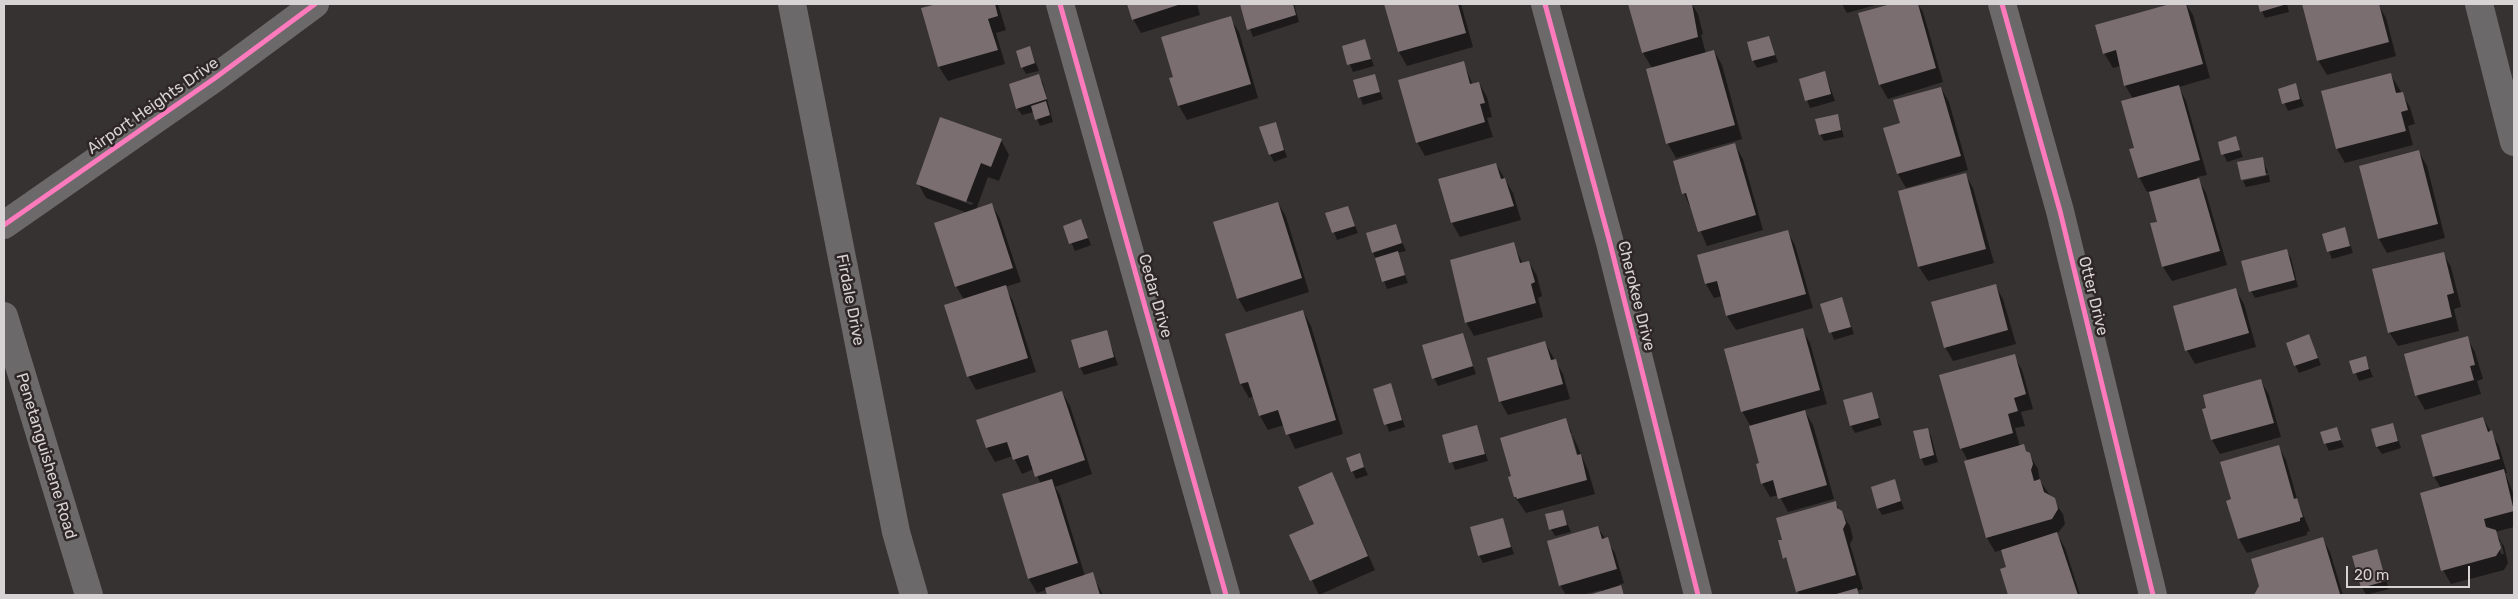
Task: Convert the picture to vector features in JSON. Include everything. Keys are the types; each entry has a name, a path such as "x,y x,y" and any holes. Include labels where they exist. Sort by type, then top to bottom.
{"street":[{"name":"Airport Heights Drive","path":"4,225 216,78 315,4"},
{"name":"Firdale Drive","path":"792,4 896,532 914,595"},
{"name":"Cedar Drive","path":"1060,4 1226,595"},
{"name":"Cherokee Drive","path":"1545,4 1612,253 1698,595"},
{"name":"Otter Drive","path":"2002,4 2060,210 2153,595"},
{"path":"2479,4 2514,142"},
{"name":"Penetanguishene Road","path":"4,316 89,595"}],"building":[{"path":"937,4 995,4 998,16 988,19 998,50 938,67 921,8"},
{"path":"1127,4 1181,4 1132,20"},
{"path":"1240,4 1293,4 1296,15 1247,30"},
{"path":"1384,4 1458,4 1466,33 1398,52"},
{"path":"1628,4 1692,4 1698,37 1642,53"},
{"path":"1891,4 1918,4 1936,68 1879,85 1858,13"},
{"path":"2170,4 2186,4 2203,64 2124,86 2116,50 2103,54 2095,25"},
{"path":"2258,4 2287,4 2260,12"},
{"path":"2302,4 2379,4 2389,42 2317,61"},
{"path":"1231,16 1251,84 1178,106 1169,78 1173,77 1161,37"},
{"path":"1769,36 1775,55 1752,61 1747,42"},
{"path":"1365,39 1371,59 1347,65 1342,46"},
{"path":"1030,46 1035,63 1021,68 1016,51"},
{"path":"1714,50 1735,125 1666,144 1646,69"},
{"path":"1464,61 1470,84 1479,82 1485,103 1480,104 1485,122 1416,143 1398,80"},
{"path":"1825,71 1831,94 1805,101 1799,79"},
{"path":"2391,73 2396,93 2403,92 2408,110 2401,112 2406,131 2336,149 2321,91"},
{"path":"1039,74 1047,99 1016,109 1009,84"},
{"path":"1375,74 1380,92 1358,98 1353,80"},
{"path":"2296,83 2300,99 2282,104 2278,89"},
{"path":"2179,85 2200,160 2138,178 2129,149 2134,148 2121,101"},
{"path":"1941,87 1961,156 1897,174 1883,128 1900,123 1893,100"},
{"path":"1046,101 1050,115 1035,120 1031,106"},
{"path":"1838,114 1841,130 1819,135 1815,119"},
{"path":"940,117 1002,139 991,167 981,163 966,202 916,184"},
{"path":"1276,122 1284,150 1269,155 1259,127"},
{"path":"2236,136 2240,150 2221,155 2218,142"},
{"path":"1735,143 1756,215 1698,232 1686,193 1682,194 1673,161"},
{"path":"2419,150 2438,224 2378,239 2359,166"},
{"path":"2263,157 2266,175 2241,180 2237,162"},
{"path":"1496,163 1501,179 1505,178 1514,206 1451,223 1438,179"},
{"path":"1966,173 1986,249 1918,267 1898,191"},
{"path":"2199,178 2220,251 2162,267 2150,223 2157,222 2149,192"},
{"path":"1278,202 1302,278 1237,299 1213,222"},
{"path":"992,203 1013,268 955,287 934,223"},
{"path":"1348,206 1355,226 1332,233 1325,213"},
{"path":"1081,219 1088,238 1069,244 1063,226"},
{"path":"1396,224 1402,243 1372,253 1366,233"},
{"path":"2345,227 2350,246 2327,252 2322,234"},
{"path":"1788,230 1806,294 1726,316 1717,281 1705,284 1697,255"},
{"path":"1514,242 1520,263 1529,261 1535,282 1531,284 1536,303 1465,323 1450,260"},
{"path":"2287,249 2295,280 2249,292 2241,261"},
{"path":"1398,251 1405,275 1382,282 1375,258"},
{"path":"2444,252 2454,293 2447,295 2452,317 2388,333 2372,269"},
{"path":"1996,284 2008,330 1944,348 1931,302"},
{"path":"1006,285 1028,358 967,377 944,305"},
{"path":"2236,288 2249,333 2185,351 2173,306"},
{"path":"1842,297 1851,327 1829,333 1820,304"},
{"path":"1303,310 1336,420 1286,435 1278,410 1259,416 1248,382 1240,384 1225,334"},
{"path":"1803,328 1820,390 1741,412 1724,349"},
{"path":"1107,330 1114,357 1079,368 1071,340"},
{"path":"1463,333 1473,366 1432,379 1422,345"},
{"path":"2309,334 2318,358 2294,366 2286,343"},
{"path":"2468,336 2475,365 2470,366 2474,380 2415,396 2404,354"},
{"path":"1545,341 1551,360 1556,359 1563,384 1499,402 1487,358"},
{"path":"2015,354 2026,394 2014,398 2018,411 2008,414 2013,433 1960,449 1939,375"},
{"path":"2366,356 2369,369 2353,374 2349,361"},
{"path":"2261,379 2274,423 2211,440 2202,409 2206,408 2203,395"},
{"path":"1391,383 1402,420 1384,425 1373,389"},
{"path":"1062,391 1085,460 1035,477 1028,455 1013,460 1007,442 986,448 976,420"},
{"path":"1872,392 1879,418 1850,426 1843,400"},
{"path":"1805,410 1827,485 1778,499 1773,480 1761,484 1756,464 1759,463 1749,426"},
{"path":"2483,417 2488,432 2492,430 2500,459 2433,477 2421,435"},
{"path":"1566,418 1577,455 1581,454 1587,480 1517,499 1514,497 1508,477 1511,476 1500,438"},
{"path":"2393,423 2398,441 2376,447 2371,429"},
{"path":"1477,425 1485,454 1449,463 1442,435"},
{"path":"2337,427 2341,440 2324,444 2320,432"},
{"path":"1928,428 1934,455 1920,459 1913,431"},
{"path":"2024,444 2026,451 2030,453 2033,464 2031,470 2034,481 2040,479 2044,492 2055,498 2058,509 2052,519 1986,538 1964,461"},
{"path":"2279,445 2294,499 2297,498 2303,517 2300,518 2300,521 2238,539 2226,501 2231,499 2220,462"},
{"path":"1360,453 1364,467 1351,472 1346,458"},
{"path":"2504,469 2514,511 2484,519 2486,527 2496,530 2501,548 2496,556 2441,571 2420,493"},
{"path":"1332,472 1368,556 1310,581 1289,535 1314,524 1298,487"},
{"path":"1052,479 1078,563 1028,579 1002,494"},
{"path":"1895,479 1901,501 1877,509 1871,487"},
{"path":"1836,501 1837,508 1842,511 1846,523 1843,529 1856,575 1796,592 1786,557 1783,559 1778,540 1782,540 1776,518"},
{"path":"1563,510 1567,525 1549,530 1545,514"},
{"path":"1503,518 1511,547 1478,556 1470,527"},
{"path":"1598,526 1602,539 1608,537 1617,569 1559,586 1547,541"},
{"path":"2057,532 2078,595 2008,595 2000,569 2006,567 2001,550"},
{"path":"2323,537 2340,594 2254,595 2259,586 2251,559"},
{"path":"2377,549 2386,581 2361,588 2352,556"},
{"path":"1093,572 1100,595 1047,595 1045,588"},
{"path":"1621,585 1624,595 1589,595"},
{"path":"1857,588 1859,595 1833,595"}],"cycle path":[{"path":"4,225 215,78 315,4"},
{"path":"1060,4 1226,595"},
{"path":"1545,4 1610,243 1698,595"},
{"path":"2002,4 2060,211 2153,595"}]}
